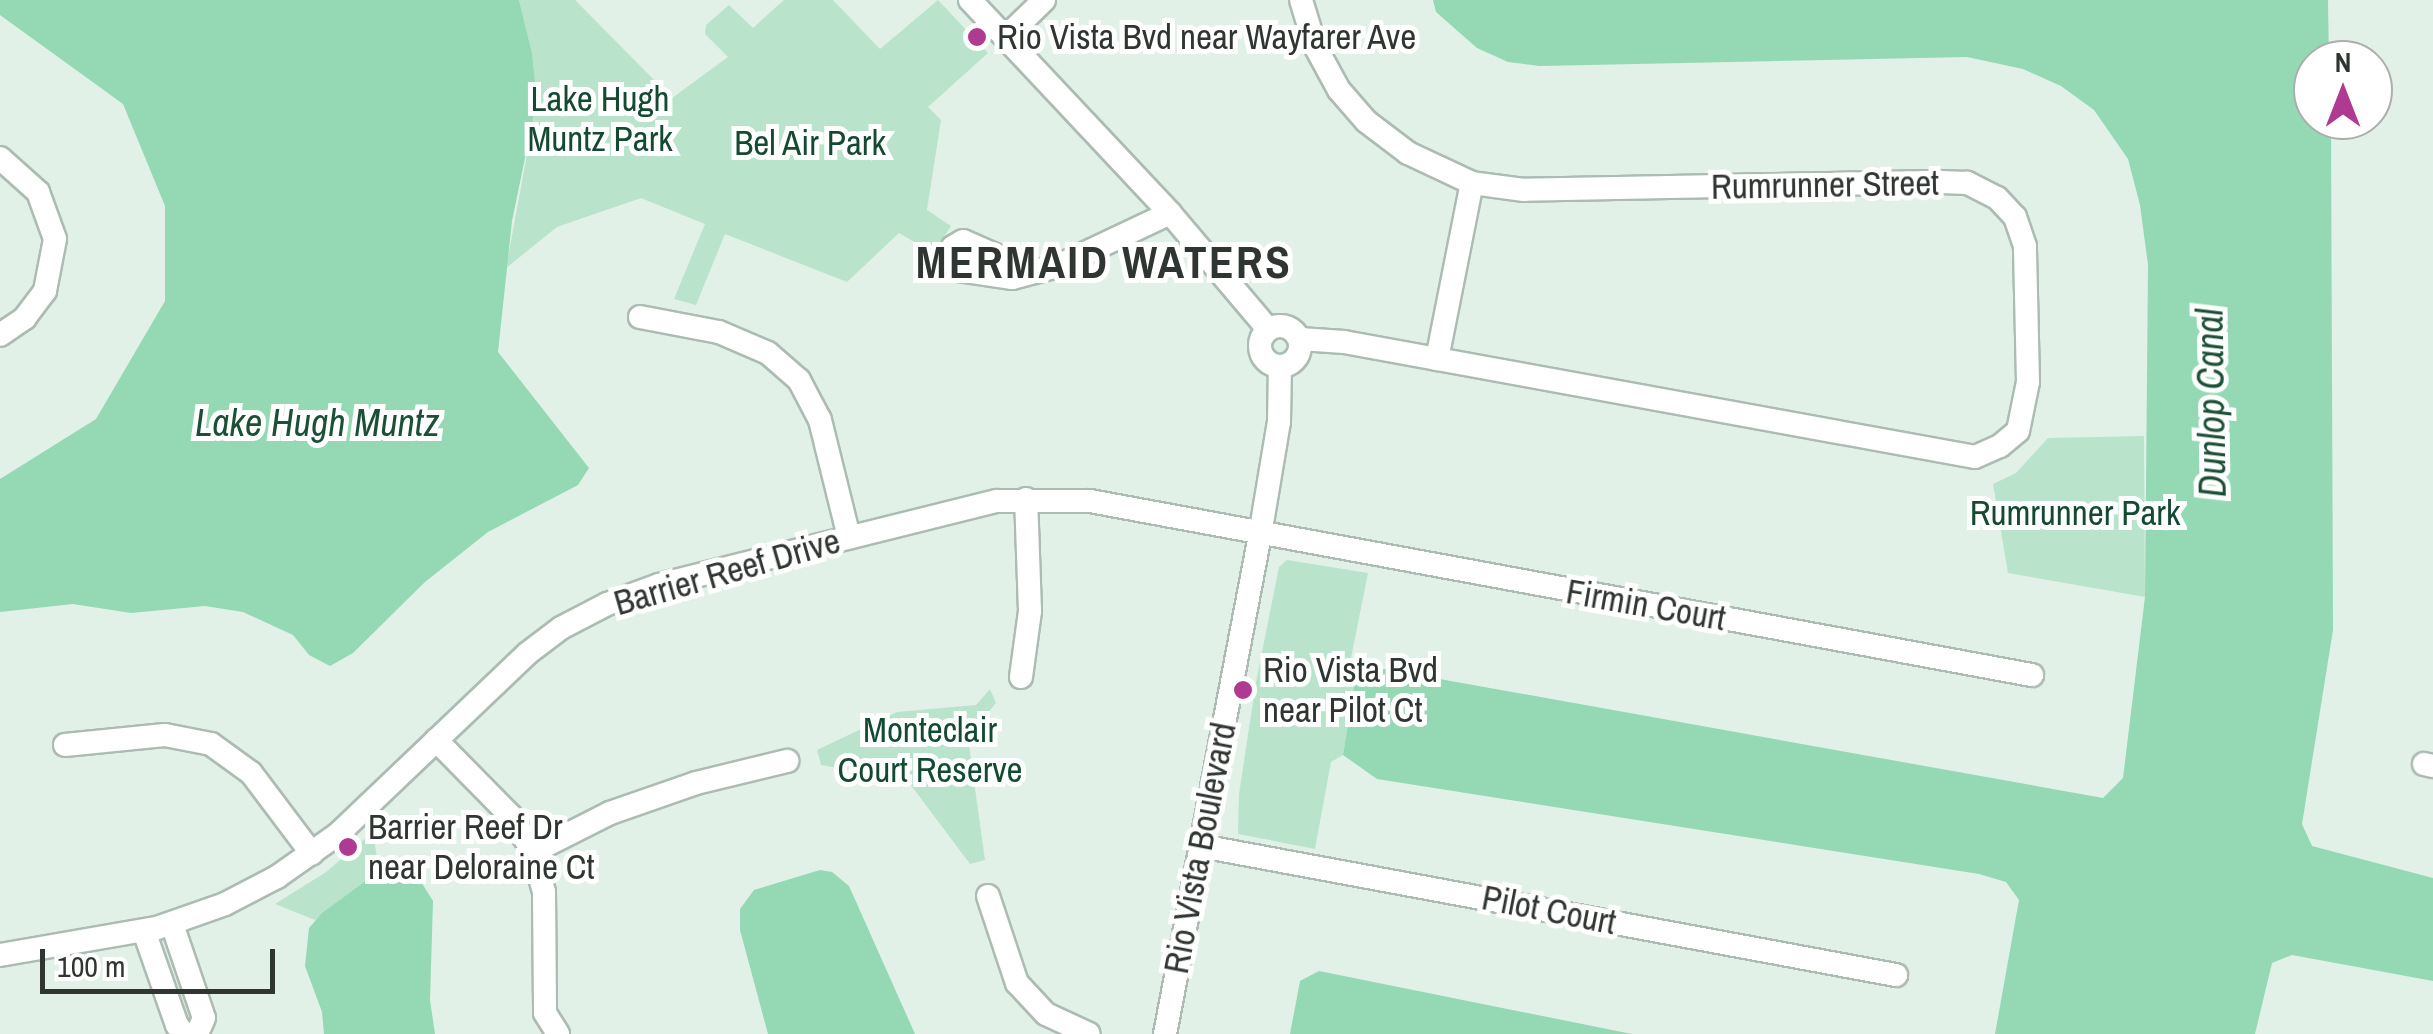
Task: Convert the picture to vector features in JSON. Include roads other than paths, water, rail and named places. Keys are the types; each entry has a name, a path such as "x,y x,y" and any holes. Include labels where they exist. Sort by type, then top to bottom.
{"street":[{"path":"970,0 1170,213 1268,329"},
{"path":"1006,37 1044,0"},
{"name":"Rumrunner Street","path":"1300,340 1344,342 1975,457 2000,446 2018,430 2026,408 2025,246 2015,217 1997,198 1967,183 1524,190 1472,183 1408,153 1366,121 1340,90 1315,46 1301,0"},
{"path":"0,158 38,192 55,238 45,292 25,318 0,335"},
{"path":"1436,359 1472,183"},
{"path":"1034,272 1058,266 1170,213"},
{"path":"640,318 719,332 768,353 798,380 820,420 849,537"},
{"path":"1288,327 1300,340 1295,360 1280,366 1267,362 1260,348 1268,329 1288,327"},
{"name":"Rio Vista Boulevard","path":"1164,1034 1260,535 1279,422 1280,366"},
{"path":"1022,677 1030,610 1026,499"},
{"name":"Barrier Reef Drive","path":"0,955 144,932 226,904 312,854 528,653 585,614 659,585 972,505 1026,499 1090,501 1260,535"},
{"name":"Firmin Court","path":"1260,535 2032,676"},
{"path":"65,745 165,735 210,744 251,773 312,854"},
{"path":"436,740 512,816 533,852 544,892 544,1013 558,1034"},
{"path":"533,852 610,813 696,783 787,760"},
{"name":"Pilot Court","path":"1201,846 1896,975"},
{"path":"988,896 1017,983 1060,1024 1089,1034"},
{"path":"172,924 204,1018 196,1034"},
{"path":"144,932 176,1025 184,1034"}],"water":[{"name":"Lake Hugh Muntz","path":"0,0 519,0 532,53 537,100 512,221 498,352 589,468 578,485 488,532 425,582 353,653 330,666 309,655 293,635 243,612 205,606 131,613 73,604 0,612 0,479 96,419 165,301 165,206 123,104 0,15"},
{"name":"Dunlop Canal","path":"1433,0 2328,0 2329,40 2293,40 2293,140 2331,140 2333,630 2302,824 2312,846 2433,878 2433,981 2292,955 2272,963 2255,1034 1995,1034 2019,900 2006,882 1979,874 1377,779 1343,755 1357,669 1384,669 2103,798 2123,778 2145,597 2148,265 2140,205 2128,159 2094,110 2061,86 2023,69 1967,57 1539,66 1508,62 1477,48 1436,12"},
{"path":"389,864 413,869 433,901 430,1000 435,1034 324,1034 322,1012 305,966 309,928 322,913"},
{"path":"820,870 832,872 849,886 915,1034 768,1034 740,930 740,909 754,890"},
{"path":"1319,971 1632,1034 1290,1034 1300,981"}],"place":[{"name":"Rio Vista Bvd near Wayfarer Ave","path":"977,37"},
{"name":"Rio Vista Bvd near Pilot Ct","path":"1243,690"},
{"name":"Barrier Reef Dr near Deloraine Ct","path":"348,847"}],"district":[{"name":"MERMAID WATERS","path":"1104,262"}],"park label":[{"name":"Lake Hugh Muntz Park","path":"600,119"},
{"name":"Bel Air Park","path":"810,143"},
{"name":"Rumrunner Park","path":"2075,513"},
{"name":"Monteclair Court Reserve","path":"930,750"}]}
